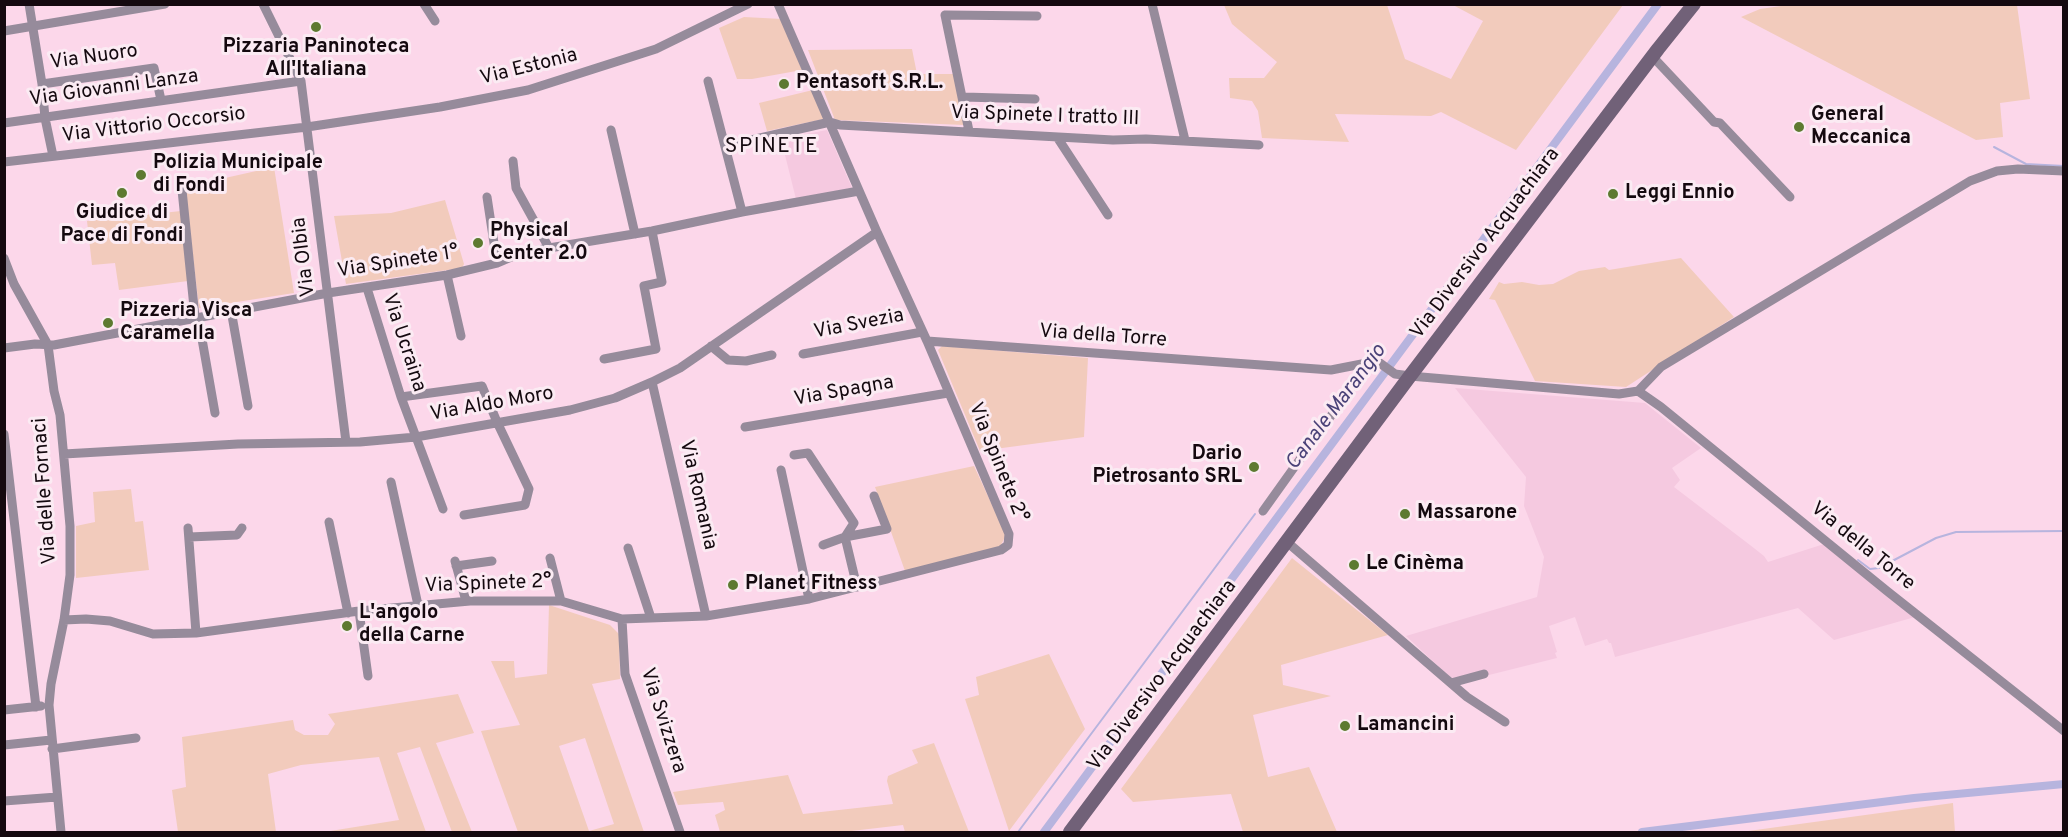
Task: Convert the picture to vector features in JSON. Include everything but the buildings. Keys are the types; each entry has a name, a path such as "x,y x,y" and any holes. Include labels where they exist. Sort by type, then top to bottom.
{"main road":[{"name":"Via Diversivo Acquachiara","path":"1070,832 1410,376 1652,56 1694,4"}],"street":[{"path":"29,4 45,117 53,156"},
{"path":"4,32 165,4"},
{"name":"Via Olbia","path":"263,4 301,81 346,442"},
{"path":"424,4 435,21"},
{"name":"Via Estonia","path":"307,127 440,107 528,90 657,49 748,4"},
{"path":"778,4 925,337"},
{"path":"1152,4 1185,140"},
{"path":"969,131 945,15 1037,16"},
{"path":"1652,56 1713,122 1720,123 1790,197"},
{"name":"Via Nuoro","path":"42,84 154,68 161,100"},
{"name":"Via Giovanni Lanza","path":"4,123 301,81"},
{"path":"708,81 742,212"},
{"path":"963,97 1035,99"},
{"path":"725,146 830,122"},
{"name":"Via Spinete I tratto III","path":"830,122 840,125 1057,137 1185,140 1259,145"},
{"name":"Via Vittorio Occorsio","path":"4,162 307,127"},
{"path":"611,130 635,234"},
{"path":"1057,137 1108,215"},
{"path":"513,161 516,188 549,248"},
{"path":"1263,511 1373,363 1395,374 1410,376 1619,394 1638,391 1661,367 1970,181 1997,171 2064,171"},
{"path":"182,190 195,317 199,322 215,413"},
{"name":"Via Spinete 1°","path":"4,348 35,344 48,345 328,293 447,276 497,263 518,254 859,191"},
{"path":"487,197 497,263"},
{"path":"604,359 656,349 644,286 662,282 652,231"},
{"name":"Via Aldo Moro","path":"64,454 227,444 346,442 416,437 570,410 615,398 680,368 877,232"},
{"path":"4,258 9,285 48,345"},
{"path":"447,276 461,336"},
{"name":"Via Ucraina","path":"367,288 401,397 443,509"},
{"path":"231,310 248,406"},
{"name":"Via della Torre","path":"925,337 1331,370 1373,363"},
{"name":"Via Svezia","path":"803,354 925,337"},
{"name":"Via Spinete 2°","path":"64,620 110,621 153,634 196,633 418,605 561,601 622,619 706,616 809,599 1001,550 1008,545 1009,534 925,337"},
{"name":"Via delle Fornaci","path":"48,345 54,391 60,415 70,526 69,575 64,620 49,705 61,832"},
{"path":"711,346 728,360 746,361 772,356"},
{"name":"Via Romania","path":"652,382 706,616"},
{"path":"401,397 482,386 529,489 525,505 464,515"},
{"name":"Via della Torre","path":"1638,391 1661,407 2064,731"},
{"name":"Via Spagna","path":"745,427 948,393"},
{"path":"4,434 36,707"},
{"path":"794,455 808,453 854,523 845,537 858,587"},
{"path":"781,470 809,599"},
{"path":"391,482 418,605"},
{"path":"823,545 845,537 887,529 874,496"},
{"path":"329,522 348,613"},
{"path":"196,633 189,533 237,534 242,528"},
{"path":"1287,542 1467,697 1505,722"},
{"path":"628,548 651,618"},
{"path":"550,558 561,601"},
{"path":"466,602 456,564 492,561"},
{"path":"359,611 368,676"},
{"name":"Via Svizzera","path":"622,619 625,674 680,832"},
{"path":"1451,683 1484,674"},
{"path":"33,686 51,684"},
{"path":"4,710 49,705"},
{"path":"4,745 52,745 136,738"},
{"path":"4,801 57,797"}],"shaded area":[{"path":"1224,5 1387,5 1405,59 1451,79 1483,21 1453,5 1623,5 1516,150 1441,112 1431,116 1335,114 1349,142 1262,138 1258,111 1252,101 1230,98 1229,78 1264,78 1277,62 1232,24"},
{"path":"1788,5 2017,5 2030,99 2000,103 2003,137 1976,140 1741,17 1760,9"},
{"path":"744,17 782,19 802,70 752,79 737,79 719,28"},
{"path":"912,49 917,74 954,74 965,125 835,120 808,50"},
{"path":"813,90 824,119 767,131 759,103"},
{"path":"827,130 852,188 796,199 781,139"},
{"path":"274,167 294,293 199,308 185,187"},
{"path":"445,200 464,264 462,268 346,284 334,216 391,213"},
{"path":"181,211 188,281 119,290 115,263 92,265 87,221"},
{"path":"1681,258 1734,317 1626,387 1535,381 1495,300 1489,299 1499,282 1504,284 1522,282 1539,285 1553,284 1579,271 1605,267 1609,270"},
{"path":"942,346 1088,358 1084,437 980,451 938,350"},
{"path":"1455,388 1645,403 1701,448 1672,468 1680,480 1674,487 1764,556 1768,562 1824,544 1915,617 1834,640 1798,608 1615,657 1611,643 1607,639 1585,646 1575,617 1549,626 1557,658 1485,676 1453,680 1406,636 1537,597 1544,557 1524,506 1526,477"},
{"path":"974,466 1006,535 1000,547 905,571 875,487"},
{"path":"131,489 135,522 143,521 149,570 76,578 76,526 95,522 93,492"},
{"path":"1292,558 1388,635 1281,665 1283,685 1331,696 1253,715 1268,777 1309,767 1337,832 1243,832 1231,794 1133,802 1121,789"},
{"path":"549,605 610,625 619,634 620,679 592,684 644,832 518,832 481,731 520,725 491,661 514,661 515,678 547,674","holes":["585,738 614,824 589,831 559,746"]},
{"path":"1049,654 1085,729 1009,831 965,699 979,695 976,677"},
{"path":"458,694 474,733 436,743 472,832 452,832 420,747 397,753 426,832 324,832 399,820 379,757 301,765 268,774 276,832 178,832 172,790 186,787 182,737 293,720 295,730 304,735 328,735 335,724 328,714"},
{"path":"934,743 969,832 905,832 903,825 843,832 720,832 715,815 725,810 723,802 678,805 673,792 788,775 803,814 893,804 887,781 888,776 918,763 912,750"},
{"path":"1953,803 1955,832 1741,832"}],"waterway":[{"name":"Canale Marangio","path":"1044,832 1658,4"},
{"path":"1994,147 2026,164 2064,166"},
{"path":"1018,832 1255,514"},
{"path":"1858,560 1870,569 1879,568 1936,538 1956,532 2064,531"},
{"path":"1642,832 1914,798 2064,784"}],"place":[{"name":"Pizzaria Paninoteca All'Italiana","path":"316,27"},
{"name":"Pentasoft S.R.L.","path":"784,84"},
{"name":"General Meccanica","path":"1799,127"},
{"name":"Polizia Municipale di Fondi","path":"141,175"},
{"name":"Giudice di Pace di Fondi","path":"122,193"},
{"name":"Leggi Ennio","path":"1613,194"},
{"name":"Physical Center 2.0","path":"478,243"},
{"name":"Pizzeria Visca Caramella","path":"108,323"},
{"name":"Dario Pietrosanto SRL","path":"1254,467"},
{"name":"Massarone","path":"1405,514"},
{"name":"Le Cinèma","path":"1354,565"},
{"name":"Planet Fitness","path":"733,585"},
{"name":"L'angolo della Carne","path":"347,626"},
{"name":"Lamancini","path":"1345,726"}],"district":[{"name":"SPINETE","path":"772,148"}]}
